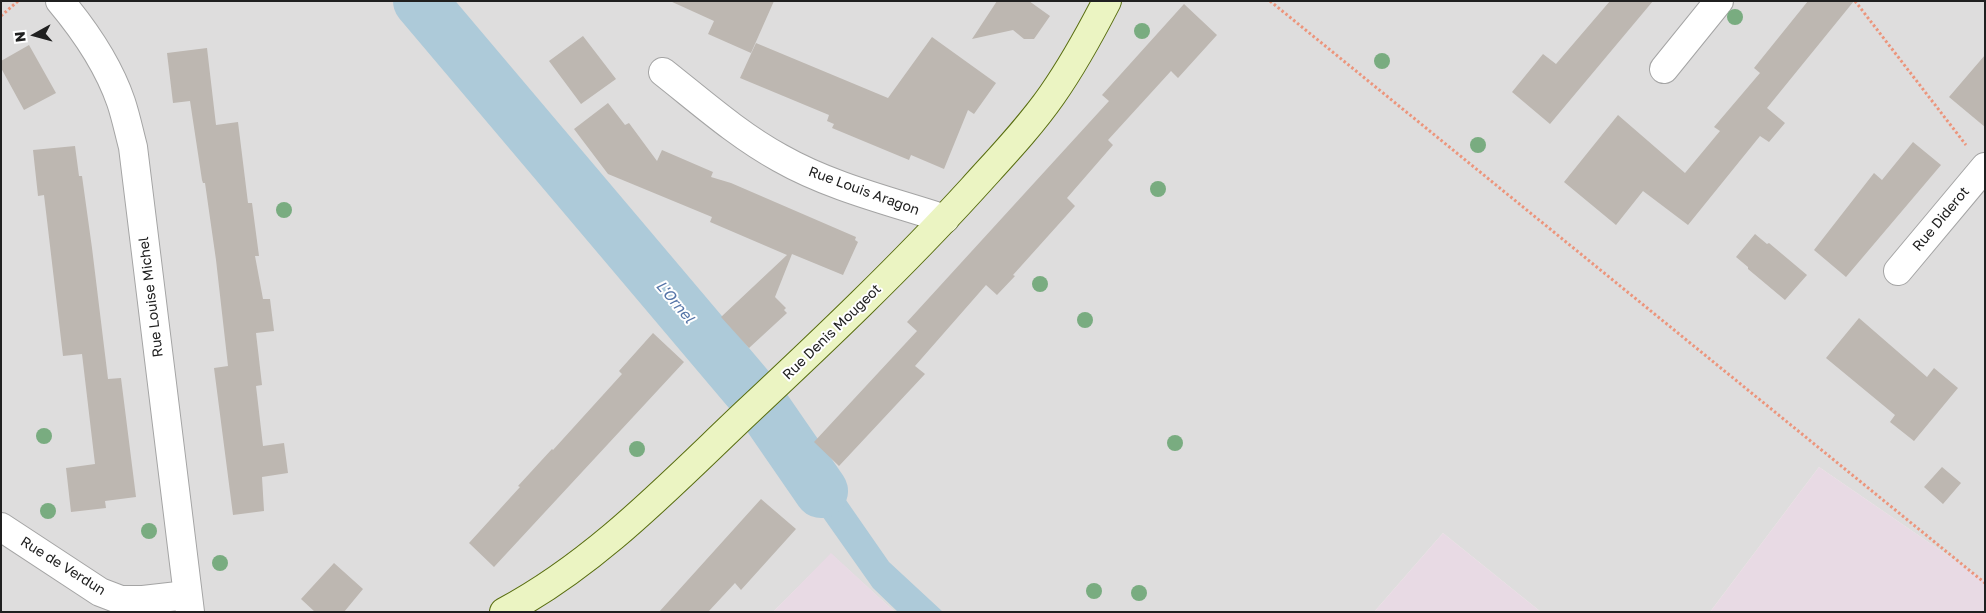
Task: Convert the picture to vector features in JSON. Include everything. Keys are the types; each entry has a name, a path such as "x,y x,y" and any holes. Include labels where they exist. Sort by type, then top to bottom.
{"street":[{"name":"Rue Louise Michel","path":"60,1 84,30 106,66 122,103 133,147 188,604"},
{"name":"Rue Denis Mougeot","path":"504,612 528,599 569,572 608,541 774,388 944,219 1020,136 1052,96 1081,51 1107,1"},
{"path":"1664,69 1719,1"},
{"name":"Rue Louis Aragon","path":"664,72 738,131 780,158 825,179 944,219"},
{"name":"Rue Diderot","path":"1898,271 1984,168"},
{"name":"Rue de Verdun","path":"1,527 100,592 121,600 188,604"}],"path":[{"path":"1,16 18,1"},
{"path":"1270,1 1985,583"},
{"path":"1855,1 1984,168"}],"shaded area":[{"path":"1,1 1985,1 1985,581 1819,467 1710,612 1541,612 1443,533 1374,612 895,612 831,554 773,612 1,612"},
{"path":"1819,467 1985,581 1985,612 1710,612"},
{"path":"1443,533 1541,612 1374,612"},
{"path":"831,553 895,612 773,612"}],"water":[{"path":"789,418 889,562 943,612 898,612 873,588 770,442"}],"building":[{"path":"670,1 774,1 751,53 708,34 714,21"},
{"path":"997,1 1029,1 1050,16 1034,39 1024,39 1013,30 972,39"},
{"path":"1610,1 1653,1 1550,124 1512,92 1543,54 1556,64"},
{"path":"1808,1 1854,1 1767,108 1785,123 1769,142 1760,136 1688,225 1643,191 1616,225 1564,182 1618,115 1685,173 1720,131 1714,127 1760,73 1754,68"},
{"path":"1184,4 1217,35 1178,78 1171,71 1108,140 1113,145 1067,198 1075,206 997,295 986,285 915,366 925,374 839,466 814,442 917,331 907,322 1109,101 1102,95"},
{"path":"583,36 616,79 581,104 549,61"},
{"path":"932,37 996,83 974,114 968,110 944,169 911,155 909,160 832,128 834,124 827,121 829,115 740,78 756,43 888,98"},
{"path":"29,45 56,93 24,110 1,68 1,61"},
{"path":"207,48 216,125 238,122 248,203 252,203 259,256 255,256 263,299 270,299 274,331 256,333 262,385 256,386 263,446 284,443 288,473 262,477 264,511 233,515 214,368 228,366 205,183 202,180 190,101 173,103 167,53"},
{"path":"1985,55 1985,127 1949,97"},
{"path":"608,103 625,125 629,123 657,161 662,150 713,172 711,177 731,183 856,237 855,240 858,242 843,275 792,254 775,297 786,308 784,310 787,313 749,348 721,317 787,255 710,222 712,217 608,174 574,129"},
{"path":"1913,142 1941,165 1846,277 1814,250 1874,173 1882,180"},
{"path":"75,146 79,176 82,176 108,379 121,378 136,497 105,501 106,508 71,512 66,468 95,464 82,354 63,356 44,195 38,196 33,150"},
{"path":"1755,234 1767,244 1769,243 1807,275 1785,300 1736,257"},
{"path":"1859,318 1927,377 1934,368 1958,388 1914,441 1890,422 1895,415 1826,358"},
{"path":"653,333 684,362 494,567 469,543 520,487 518,486 622,374 619,371"},
{"path":"1942,467 1961,483 1943,504 1924,487"},
{"path":"761,499 796,529 741,590 735,583 708,612 659,612"},
{"path":"334,563 363,589 344,612 315,612 301,599"}],"waterway":[{"name":"L'Ornel","path":"420,1 761,404 821,491"}]}
